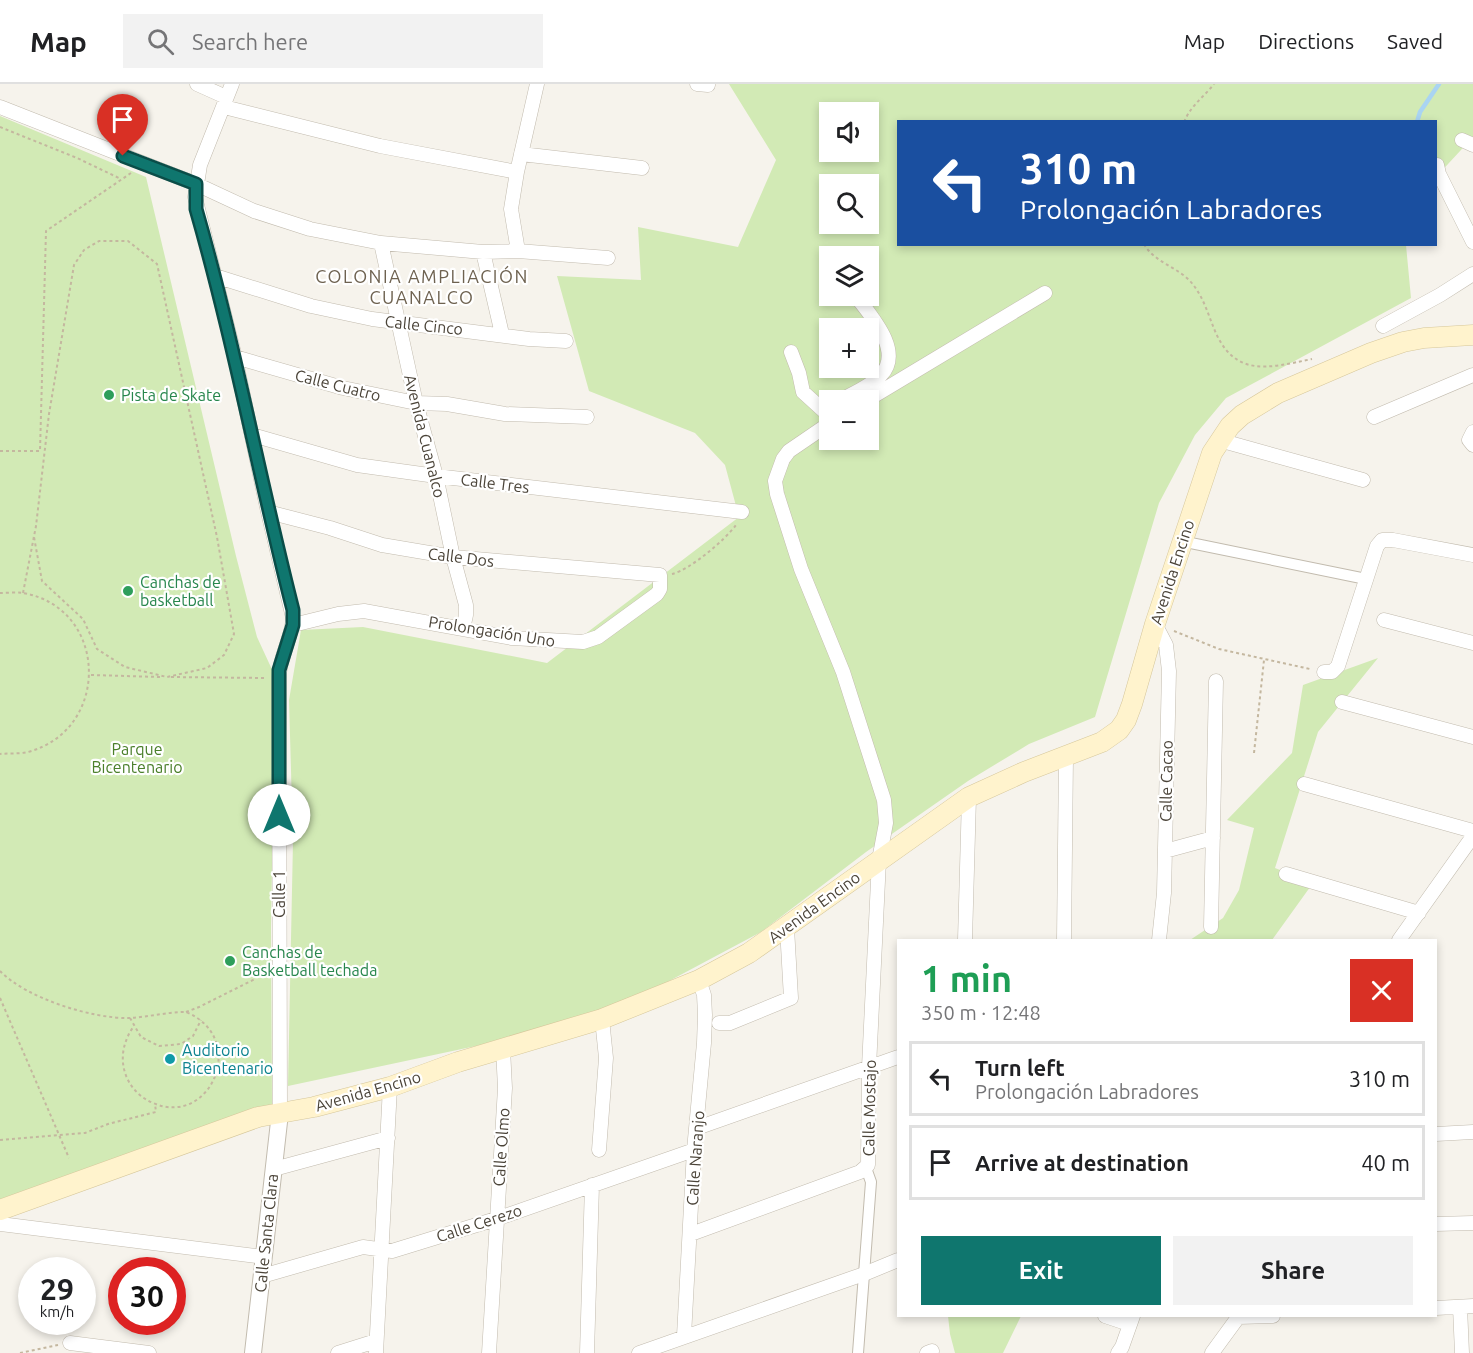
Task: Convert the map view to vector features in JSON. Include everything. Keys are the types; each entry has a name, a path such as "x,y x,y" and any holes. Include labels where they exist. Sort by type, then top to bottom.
{"main road":[{"name":"Avenida Encino","path":"0,1210 247,1121 314,1107 390,1087 458,1062 602,1019 699,980 749,953 969,797 1110,737 1119,730 1126,720 1155,624 1212,453 1219,440 1242,415 1278,393 1371,353 1403,342 1424,338 1473,335"}],"street":[{"path":"197,84 380,146 517,172"},
{"path":"518,251 511,209 537,84"},
{"name":"Calle 1","path":"227,96 200,165 196,184 196,209 235,357 268,512 293,610 293,625 280,663 279,678 280,1113"},
{"path":"0,107 196,184 254,212 310,229 381,243 483,252 518,251 608,258"},
{"path":"521,154 642,168"},
{"path":"1437,165 1439,174 1471,236"},
{"name":"Avenida Cuanalco","path":"381,243 416,403 436,476 466,605 463,629"},
{"path":"483,252 502,334"},
{"path":"1383,326 1473,274"},
{"name":"Calle Cinco","path":"215,276 311,306 372,320 566,341"},
{"path":"879,393 1045,293"},
{"path":"857,390 880,376 889,358 889,350 883,336 863,306"},
{"path":"791,352 803,392 819,410"},
{"name":"Calle Cuatro","path":"235,357 343,388 416,403 447,404 505,414 587,417"},
{"path":"1374,417 1473,375"},
{"name":"Calle Mostajo","path":"819,424 783,459 775,481 777,494 801,569 843,672 880,783 884,800 885,823 879,860 869,1067 866,1168 872,1182 858,1353"},
{"name":"Calle Tres","path":"252,435 357,465 742,512"},
{"path":"1219,440 1363,480"},
{"name":"Calle Dos","path":"268,512 330,528 382,545 453,557 660,575"},
{"path":"1324,672 1332,672 1338,666 1377,546 1382,540 1473,555"},
{"path":"1182,541 1366,579"},
{"name":"Prolongación Uno","path":"293,625 338,614 364,611 512,638 569,643 591,641 657,594 660,589 660,575"},
{"path":"1384,620 1473,643"},
{"name":"Calle Cacao","path":"1155,624 1166,645 1169,671 1164,893 1159,939"},
{"path":"1211,927 1216,681"},
{"path":"1342,702 1473,737"},
{"path":"1064,939 1066,756"},
{"path":"1304,784 1473,831"},
{"path":"965,939 969,797"},
{"path":"1400,939 1473,836"},
{"path":"1165,851 1213,838"},
{"path":"1286,874 1419,913"},
{"path":"719,1023 730,1023 791,998 786,928"},
{"name":"Calle Naranjo","path":"684,1336 694,1150 705,1015 704,995 699,980"},
{"path":"599,1149 606,1058 602,1019"},
{"name":"Calle Olmo","path":"489,1353 505,1088 503,1049"},
{"path":"697,1128 897,1058"},
{"path":"338,1353 376,1347 390,1087"},
{"name":"Calle Santa Clara","path":"253,1353 280,1113"},
{"path":"1437,1134 1473,1132"},
{"path":"274,1169 388,1138"},
{"name":"Calle Cerezo","path":"262,1276 363,1246 392,1251 496,1219 694,1150"},
{"path":"691,1234 866,1168"},
{"path":"587,1353 592,1185"},
{"path":"1437,1224 1473,1223"},
{"path":"0,1224 264,1257"},
{"path":"639,1353 897,1260"},
{"path":"1437,1308 1466,1306 1462,1353"},
{"path":"1112,1317 1131,1320 1121,1351"},
{"path":"1212,1353 1237,1317"},
{"path":"70,1343 149,1353"}],"path":[{"path":"1185,120 1196,102 1214,84"},
{"path":"0,127 122,179"},
{"path":"0,451 40,451 46,231 143,165"},
{"path":"23,593 34,537 49,414 74,265 84,250 99,241 128,241 157,264 217,537 234,634 225,655 207,668 167,677 125,667 97,649 83,619 42,581 34,537"},
{"path":"1146,246 1155,256 1189,279 1197,290 1215,333 1233,359 1245,364 1265,367 1317,358"},
{"path":"660,575 685,569 729,534 742,512"},
{"path":"0,593 23,593 45,600 64,613 79,631 88,652 91,675 86,701 72,725 52,743 26,753 0,754"},
{"path":"1155,624 1220,649 1324,672"},
{"path":"1254,753 1264,660"},
{"path":"91,675 279,678"},
{"path":"0,971 51,1002 108,1017 130,1018 186,1012 255,979"},
{"path":"0,998 69,1158"},
{"path":"135,1026 129,1033 124,1048 123,1063 125,1073 136,1092 155,1104 184,1105 206,1092 213,1082 218,1071 219,1049 210,1030 201,1020 186,1012"},
{"path":"130,1018 141,1037 159,1046 181,1044 193,1036 201,1020"},
{"path":"0,1140 85,1133 108,1124 156,1112 155,1104"},
{"path":"20,1353 70,1343"}],"green space":[{"path":"729,84 1473,84 1473,137 1437,176 1437,120 897,120 897,246 1406,246 1411,298 1226,398 1195,435 1159,503 1095,717 1029,744 968,781 866,852 761,932 594,1021 288,1086 293,841 289,700 301,630 363,627 547,663 739,517 725,465 695,433 589,391 557,276 641,280 638,227 738,247 776,160"},
{"name":"Parque Bicentenario","path":"0,116 146,177 236,556 257,637 275,676 271,928 272,1104 0,1200"},
{"path":"1378,658 1318,732 1275,868 1313,883 1273,939 1192,939 1223,918 1239,890 1254,828 1227,820 1292,753 1303,685"},
{"path":"948,1317 1021,1317 1003,1353 955,1353"}],"waterway":[{"path":"1418,120 1420,112 1439,84"}],"place":[{"name":"Pista de Skate","path":"109,395"},
{"name":"Canchas de basketball","path":"128,591"},
{"name":"Canchas de Basketball techada","path":"230,961"},
{"name":"Auditorio Bicentenario","path":"170,1059"}],"district":[{"name":"COLONIA AMPLIACIÓN CUANALCO","path":"422,286"}],"route":[{"path":"123,156 196,184 196,209 235,357 268,512 293,610 293,625 279,670 279,815"}]}
